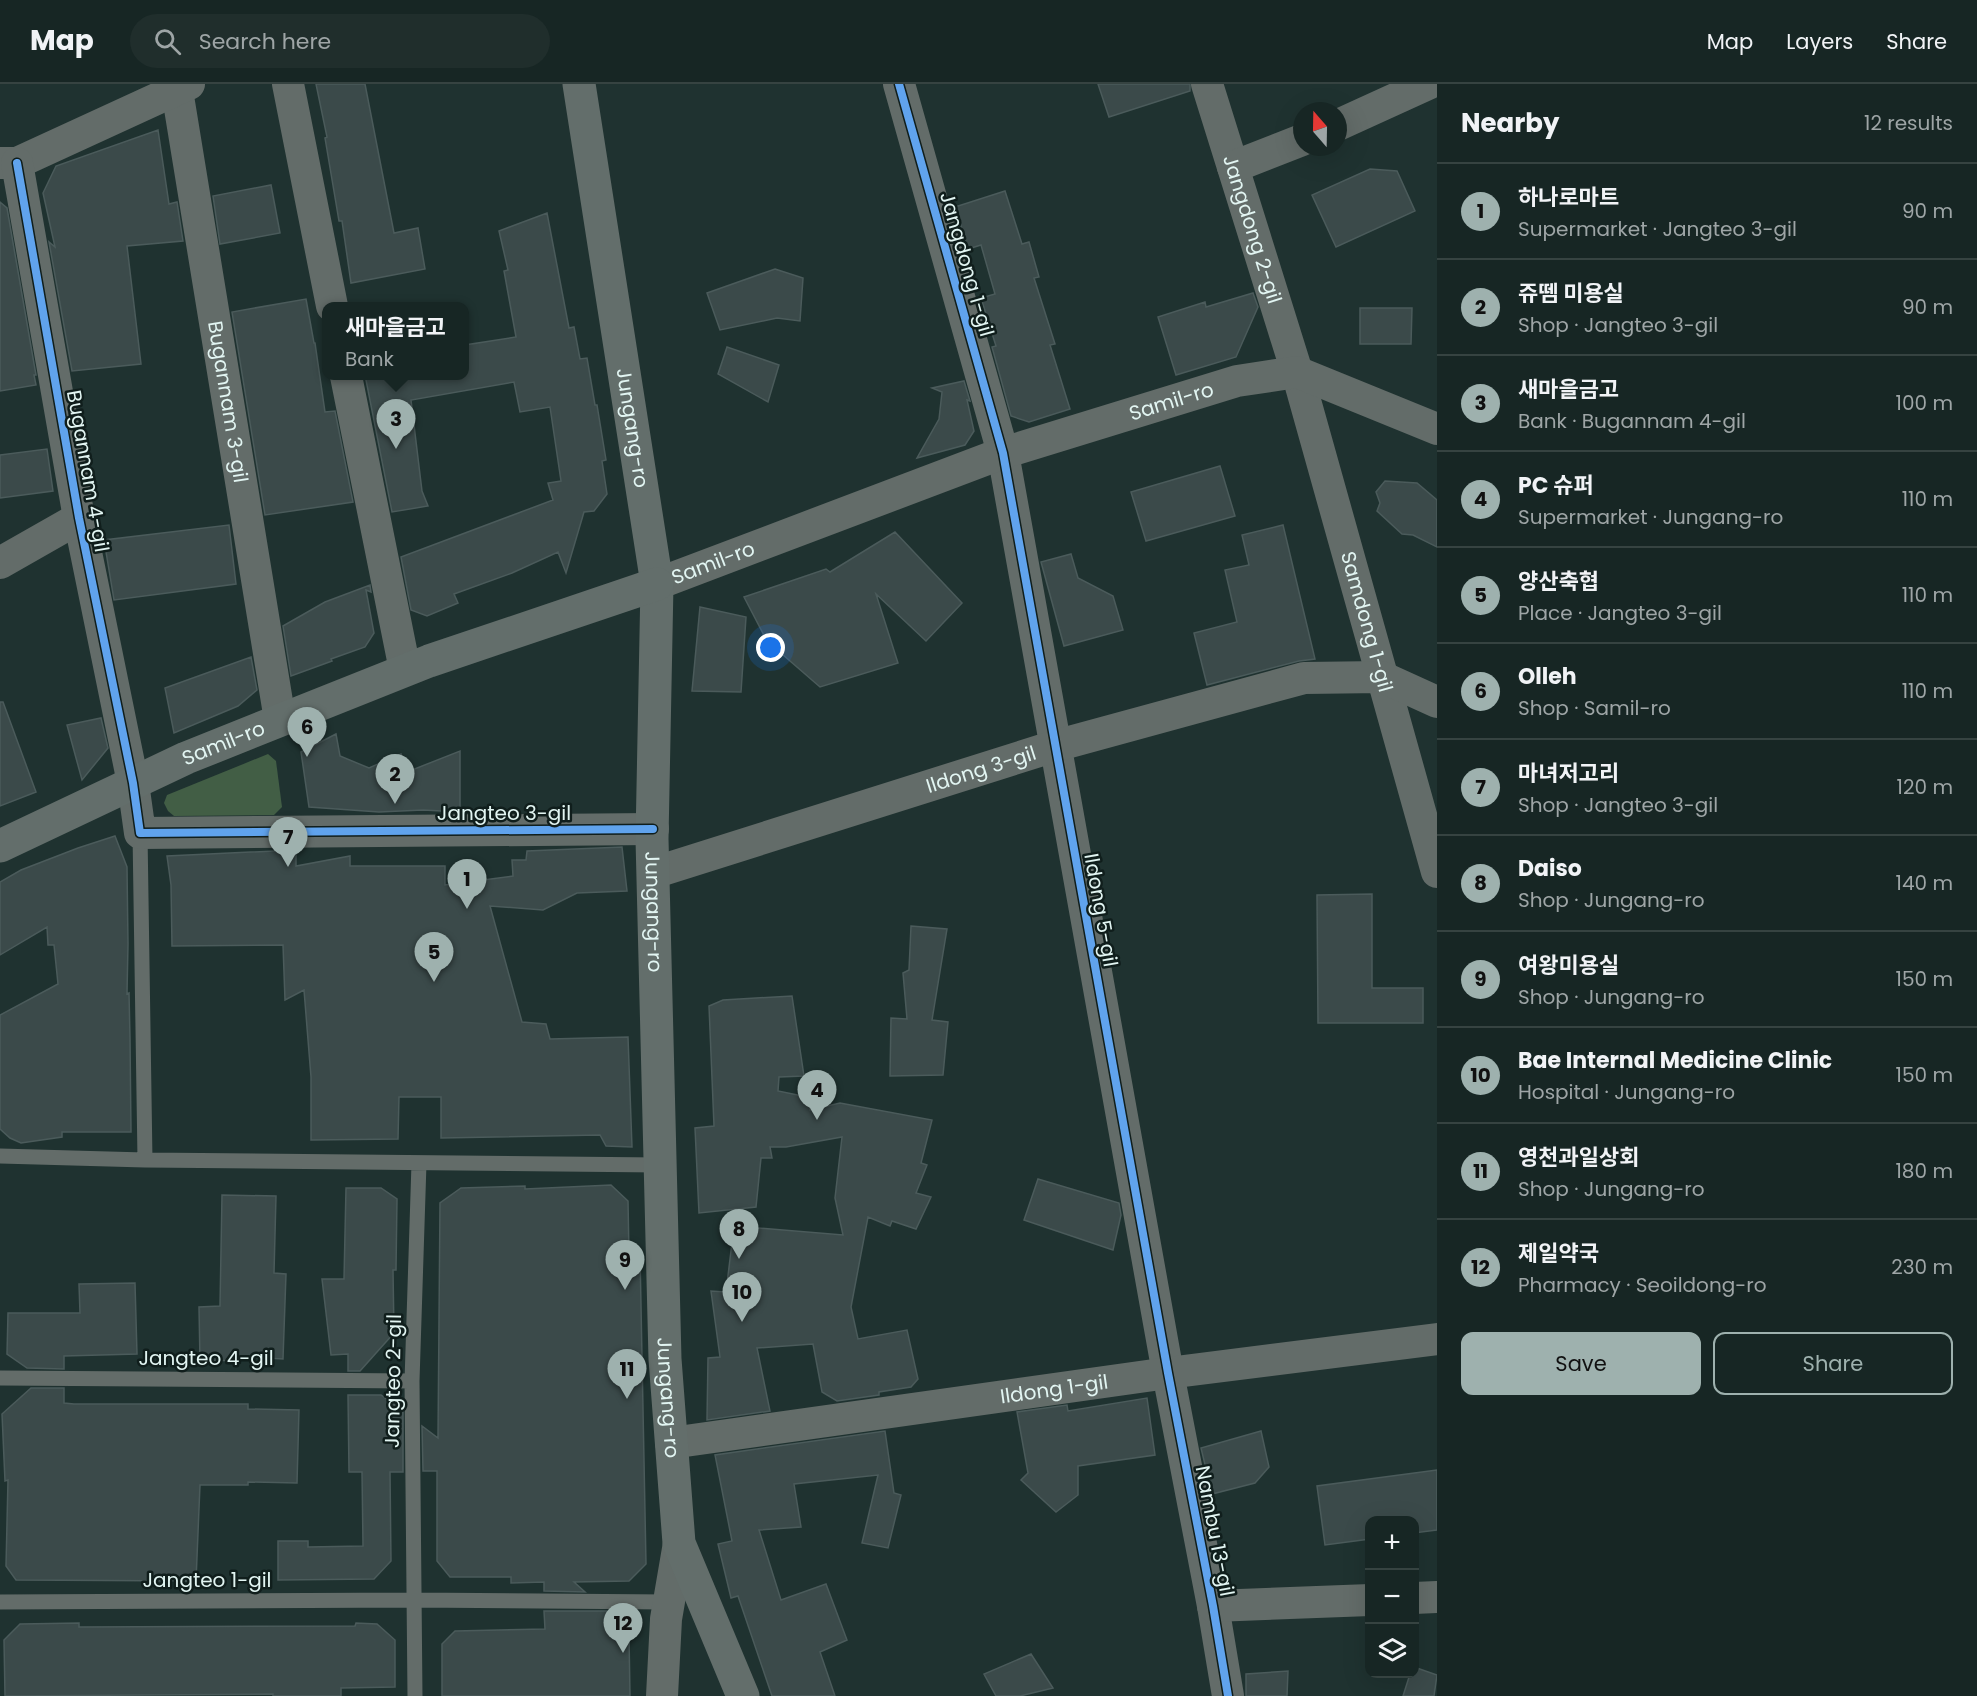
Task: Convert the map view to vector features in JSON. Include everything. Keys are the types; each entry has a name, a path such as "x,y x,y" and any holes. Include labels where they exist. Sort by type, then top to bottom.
{"main road":[{"name":"Jungang-ro","path":"579,84 657,584 653,873 665,1359 679,1543 743,1696"},
{"name":"Samil-ro","path":"0,846 186,758 405,670 657,584"}],"street":[{"path":"288,84 331,302"},
{"name":"Jangdong 1-gil","path":"899,84 1003,453"},
{"name":"Jangdong 2-gil","path":"1207,84 1297,372"},
{"path":"1347,121 1428,84"},
{"name":"Bugannam 4-gil","path":"140,833 133,783 8,163 180,86"},
{"name":"Bugannam 3-gil","path":"180,86 280,720"},
{"path":"1233,167 1293,144"},
{"path":"1297,372 1437,429"},
{"name":"Samil-ro","path":"657,584 1003,453 1238,381 1297,372"},
{"name":"Samdong 1-gil","path":"1297,372 1437,872"},
{"path":"347,380 405,670"},
{"name":"Ildong 5-gil","path":"1003,453 1168,1373"},
{"path":"0,563 79,518"},
{"path":"1382,676 1437,702"},
{"name":"Ildong 3-gil","path":"653,873 1055,746 1304,678 1382,676"},
{"name":"Jangteo 3-gil","path":"140,833 653,829"},
{"name":"Ildong 1-gil","path":"671,1443 1168,1373 1437,1339"},
{"name":"Nambu 13-gil","path":"1168,1373 1228,1696"},
{"path":"662,1696 666,1619 679,1543"},
{"path":"1419,1598 1437,1597"},
{"path":"1213,1606 1365,1600"}],"lane":[{"path":"140,833 145,1160"},
{"path":"0,1156 145,1160 660,1165"},
{"name":"Jangteo 2-gil","path":"414,1600 412,1381 419,1163"},
{"name":"Jangteo 4-gil","path":"0,1377 412,1381"},
{"path":"414,1600 415,1696"},
{"name":"Jangteo 1-gil","path":"0,1602 414,1600 669,1602"}],"green space":[{"path":"268,754 276,761 282,807 274,815 174,816 168,811 164,803 167,795"}],"building":[{"path":"316,84 365,84 394,233 418,228 425,269 351,283 342,221 339,221 325,138 327,137"},
{"path":"1098,84 1190,84 1190,91 1109,117"},
{"path":"158,130 169,204 177,202 183,241 127,246 141,364 72,371 49,242 55,247 43,193 56,166"},
{"path":"1370,169 1397,171 1415,211 1336,247 1312,195"},
{"path":"271,185 280,233 220,244 213,196"},
{"path":"1005,191 1022,244 1029,242 1039,277 1034,278 1055,344 1050,345 1070,409 1029,422 1011,416 992,347 996,346 981,298 995,294 981,245 968,249 955,207"},
{"path":"0,202 7,208 36,385 0,391"},
{"path":"547,213 569,328 574,327 580,359 587,358 606,460 602,461 607,494 594,511 584,512 566,573 558,552 512,573 454,594 458,603 427,616 411,610 401,557 553,500 548,483 561,481 550,407 520,412 514,382 411,400 422,491 428,506 392,512 366,380 469,380 469,344 516,337 504,271 508,270 499,231"},
{"path":"775,269 803,278 800,321 777,318 720,330 707,293"},
{"path":"1253,293 1258,307 1236,357 1176,375 1158,317 1205,302 1206,307"},
{"path":"306,299 325,412 335,411 353,502 265,515 232,312"},
{"path":"1360,308 1412,308 1411,344 1360,344"},
{"path":"727,347 779,365 768,402 718,374"},
{"path":"964,381 970,401 967,400 974,431 965,445 917,458 939,419 942,392 932,388"},
{"path":"47,449 53,491 0,498 0,455"},
{"path":"1220,466 1235,516 1146,541 1131,492"},
{"path":"1385,481 1417,483 1437,500 1437,547 1413,535 1402,534 1377,511 1380,503 1376,492"},
{"path":"229,525 236,584 114,600 104,540"},
{"path":"1283,525 1315,659 1299,661 1207,685 1194,633 1237,622 1225,570 1249,565 1242,535"},
{"path":"895,532 962,603 926,641 876,594 898,663 820,687 767,641 744,597 826,569 830,572"},
{"path":"1071,554 1078,578 1113,596 1123,630 1064,646 1041,562"},
{"path":"370,585 371,592 366,590 374,633 365,647 291,676 283,626 325,602"},
{"path":"700,607 746,617 741,692 692,691"},
{"path":"251,657 257,690 238,706 174,733 165,688"},
{"path":"0,702 3,702 36,792 0,806"},
{"path":"101,718 108,748 82,780 67,725"},
{"path":"336,734 340,756 369,768 401,754 407,772 460,751 460,812 423,810 379,812 309,807 301,752"},
{"path":"115,836 127,867 127,994 129,993 131,1132 62,1132 62,1137 21,1143 10,1138 0,1129 0,1015 58,984 54,945 48,945 47,927 0,955 0,882 21,870"},
{"path":"622,847 627,891 577,893 543,910 490,906 522,1022 546,1024 550,1039 628,1037 632,1147 606,1146 600,1135 441,1138 441,1097 399,1097 398,1139 311,1140 311,1077 304,990 285,1000 283,945 172,946 171,885 167,856 296,850 296,866 350,856 350,866 445,866 445,885 513,876 512,860 526,860 527,851"},
{"path":"1372,894 1372,988 1423,988 1423,1023 1318,1023 1317,895"},
{"path":"911,926 947,929 932,1020 948,1022 943,1075 890,1076 891,1018 907,1019 903,973 909,970"},
{"path":"792,996 804,1076 779,1077 778,1091 807,1097 810,1110 840,1103 932,1120 921,1163 927,1165 916,1193 931,1197 916,1229 892,1221 890,1226 868,1217 851,1307 858,1339 907,1330 918,1379 911,1387 879,1392 879,1395 837,1401 822,1392 813,1344 757,1348 770,1411 707,1420 708,1358 720,1357 711,1291 726,1292 734,1226 843,1235 835,1198 842,1137 786,1147 770,1147 772,1158 761,1158 756,1207 699,1213 695,1128 714,1126 709,1006 723,1000"},
{"path":"1038,1179 1119,1203 1121,1215 1113,1250 1024,1220"},
{"path":"611,1185 628,1201 629,1254 640,1254 646,1564 629,1581 574,1582 585,1592 544,1591 544,1582 511,1583 511,1577 450,1577 437,1561 437,1471 423,1471 422,1426 438,1438 440,1203 461,1188 525,1186 525,1189"},
{"path":"346,1188 381,1188 397,1199 396,1270 393,1270 394,1333 360,1371 348,1371 348,1354 331,1355 322,1279 344,1279"},
{"path":"222,1195 276,1196 274,1273 286,1274 283,1359 251,1357 251,1360 200,1361 199,1307 220,1306"},
{"path":"135,1283 137,1354 64,1356 64,1369 27,1368 7,1354 8,1313 80,1313 79,1284"},
{"path":"31,1388 64,1388 64,1403 74,1404 248,1404 248,1409 299,1410 297,1483 248,1482 248,1485 200,1485 196,1581 16,1580 6,1566 8,1480 5,1481 2,1414"},
{"path":"348,1395 381,1395 403,1411 403,1472 390,1472 391,1561 374,1579 278,1580 278,1541 308,1541 308,1547 363,1546 362,1472 349,1472"},
{"path":"1147,1398 1155,1455 1078,1466 1078,1495 1056,1512 1021,1480 1028,1473 1017,1412 1067,1405 1068,1411"},
{"path":"885,1431 894,1493 901,1495 888,1548 862,1543 878,1475 794,1484 801,1527 759,1530 781,1600 826,1584 847,1640 820,1652 835,1696 772,1696 738,1596 731,1598 718,1544 732,1541 715,1455"},
{"path":"1261,1431 1269,1467 1255,1483 1212,1494 1201,1448"},
{"path":"1437,1470 1437,1530 1419,1532 1419,1516 1365,1516 1365,1540 1325,1545 1317,1486"},
{"path":"544,1611 607,1611 627,1629 630,1696 442,1696 442,1644 455,1631 545,1629"},
{"path":"79,1623 79,1627 377,1624 395,1640 395,1687 341,1688 341,1696 273,1696 273,1694 5,1696 4,1640 20,1624"},
{"path":"1031,1654 1053,1688 1020,1696 996,1696 984,1674"},
{"path":"1419,1669 1437,1675 1434,1696 1403,1696 1409,1678 1419,1678"},
{"path":"1288,1671 1287,1696 1246,1696 1246,1674"}],"cycle path":[{"path":"899,84 1003,453 1228,1696"},
{"path":"17,163 79,518 133,783 140,833 653,829"}],"place":[{"name":"새마을금고","path":"396,449"},
{"name":"Olleh","path":"307,757"},
{"name":"쥬뗌 미용실","path":"395,804"},
{"name":"마녀저고리","path":"288,867"},
{"name":"하나로마트","path":"467,909"},
{"name":"양산축협","path":"434,982"},
{"name":"PC 슈퍼","path":"817,1120"},
{"name":"Daiso","path":"739,1259"},
{"name":"여왕미용실","path":"625,1290"},
{"name":"Bae Internal Medicine Clinic","path":"742,1322"},
{"name":"영천과일상회","path":"627,1399"},
{"name":"제일약국","path":"623,1653"}]}
